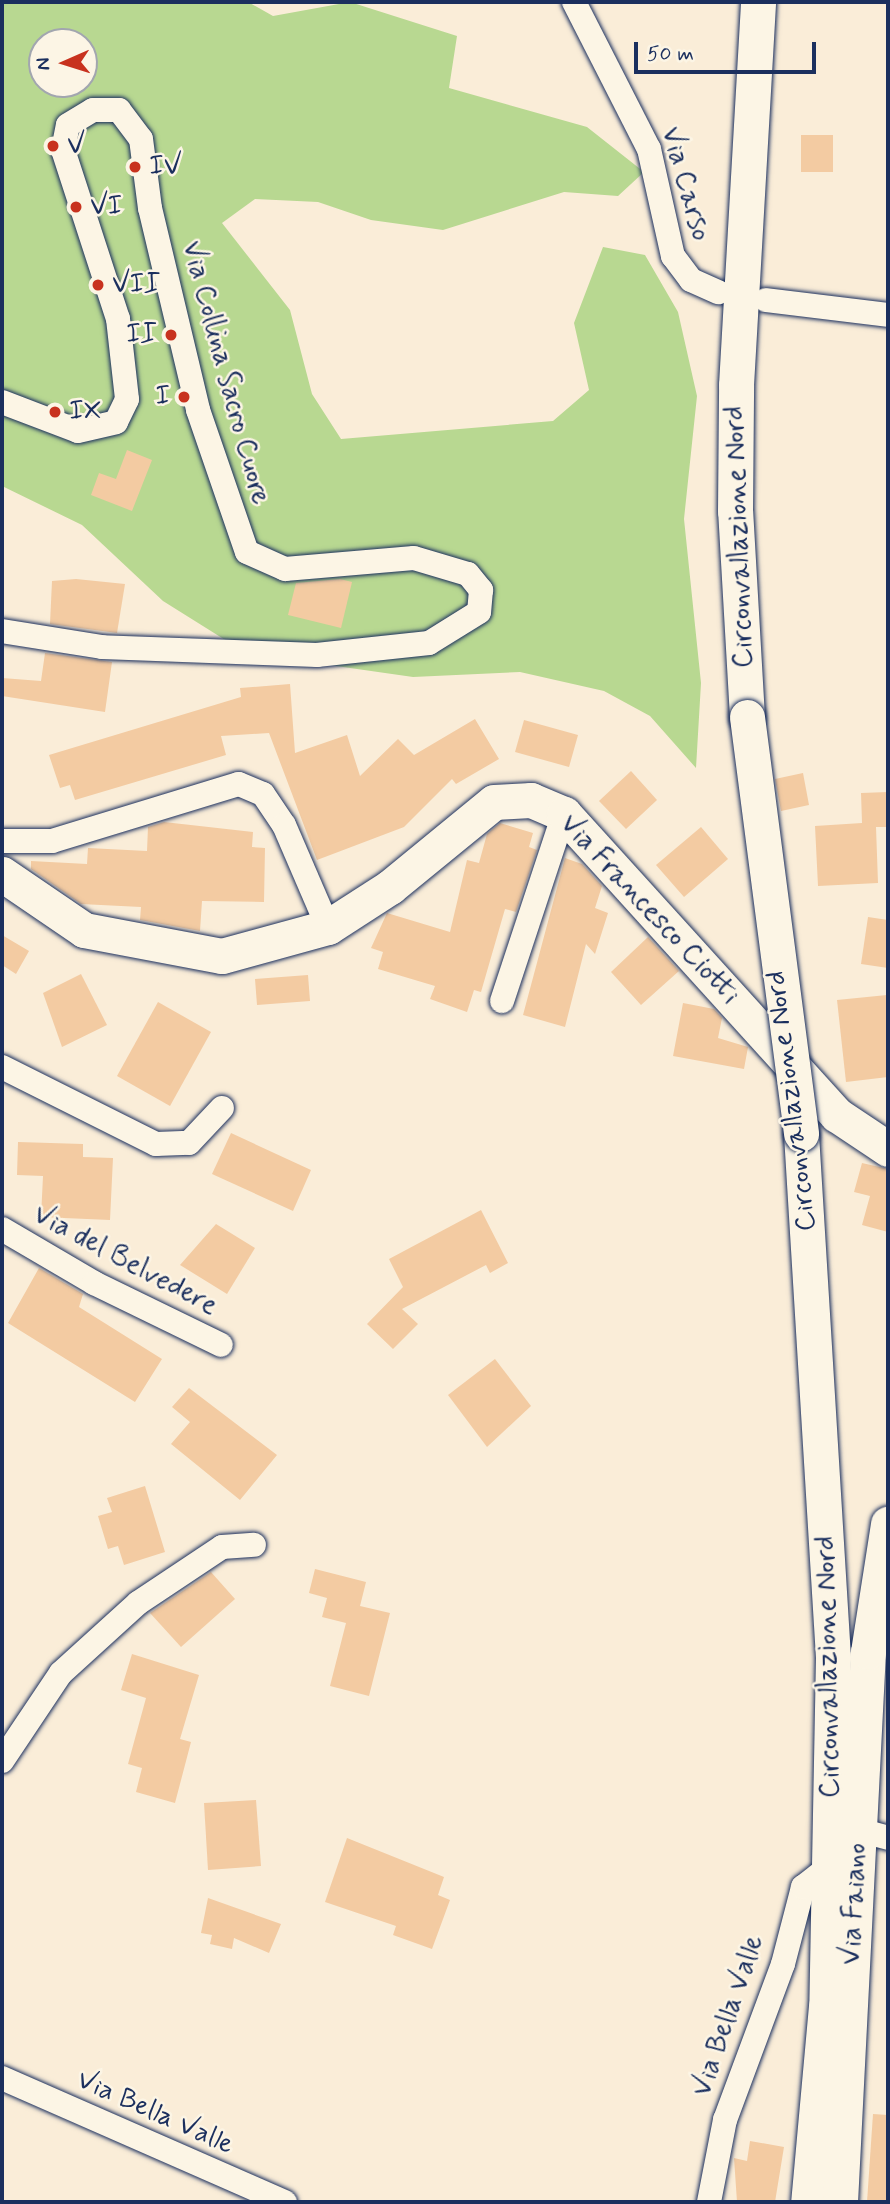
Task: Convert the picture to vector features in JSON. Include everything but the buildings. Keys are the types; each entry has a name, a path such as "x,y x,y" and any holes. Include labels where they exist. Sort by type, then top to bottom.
{"main road":[{"name":"Circonvallazione Nord","path":"758,2 736,384 739,619 770,922 801,1134 832,1644 831,1866 808,2202"},
{"name":"Via Francesco Ciotti","path":"2,874 84,930 150,946 222,956 328,927 390,887 494,802 531,800 564,814 837,1115 888,1149"},
{"name":"Via Faiano","path":"840,2202 874,1834 878,1655 888,1524"}],"street":[{"name":"Via Carso","path":"574,2 649,149 673,256 691,280 718,292"},
{"name":"Via Collina Sacro Cuore","path":"2,402 79,431 116,422 127,399 118,319 63,150 68,125 93,110 119,110 141,139 150,208 198,410 247,552 285,569 414,558 468,574 481,590 479,612 429,643 317,655 102,647 2,631"},
{"path":"766,300 888,315"},
{"path":"2,841 52,841 239,784 263,794 284,825 328,927"},
{"path":"502,1001 564,814"},
{"path":"2,1067 156,1144 189,1143 222,1108"},
{"name":"Via del Belvedere","path":"2,1229 94,1283 222,1345"},
{"path":"2,1761 61,1673 138,1603 222,1547 254,1545"},
{"name":"Via Bella Valle","path":"709,2202 724,2120 783,1964 803,1887 831,1866"},
{"name":"Via Bella Valle","path":"2,2078 285,2202"}],"green space":[{"path":"2,2 248,2 273,16 350,2 457,36 449,88 587,127 644,172 618,196 564,192 443,230 371,220 318,202 255,199 222,223 290,310 312,394 341,439 553,421 589,390 574,323 603,247 645,255 678,312 697,396 684,519 701,683 696,768 650,716 604,691 520,672 413,677 246,653 163,601 82,525 2,486"}],"place":[{"name":"V","path":"53,146"},
{"name":"IV","path":"135,167"},
{"name":"VI","path":"76,207"},
{"name":"VII","path":"98,285"},
{"name":"II","path":"171,335"},
{"name":"I","path":"184,397"},
{"name":"IX","path":"55,412"}]}
